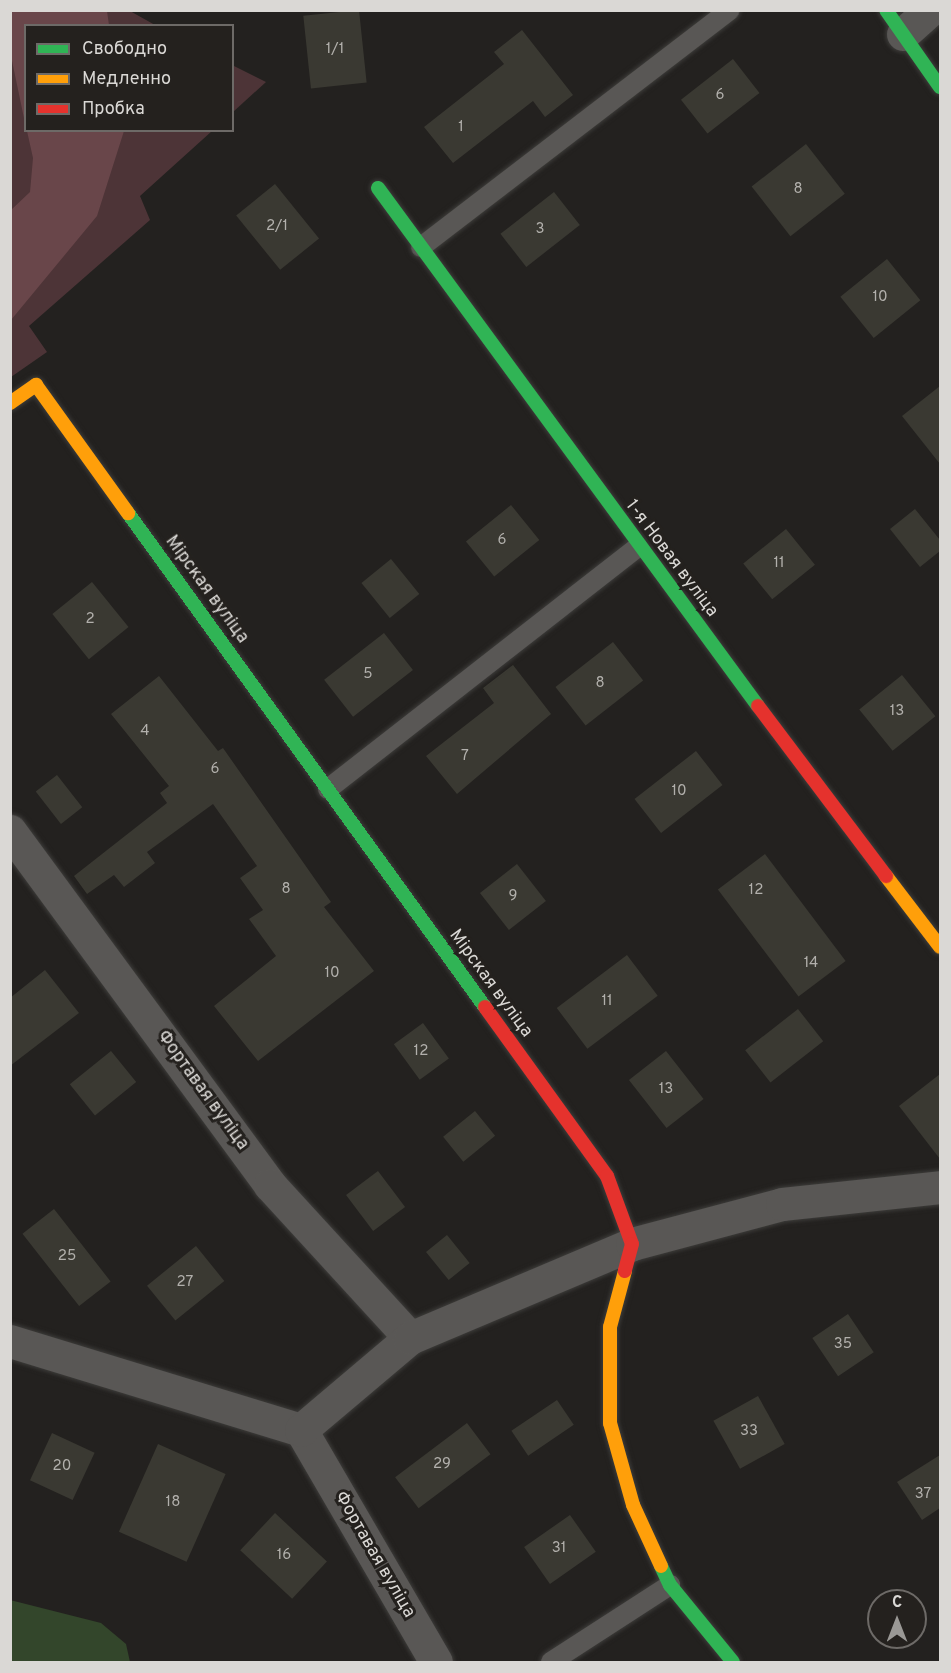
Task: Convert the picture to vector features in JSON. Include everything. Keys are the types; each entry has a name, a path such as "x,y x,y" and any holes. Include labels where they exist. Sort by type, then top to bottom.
{"street":[{"path":"930,10 895,22 940,87"},
{"name":"1-я Новая вуліца","path":"378,188 638,547 940,946"},
{"name":"Мірская вуліца","path":"10,403 36,385 607,1176 632,1244"},
{"name":"Фортавая вуліца","path":"10,831 270,1185 410,1338"},
{"path":"10,1341 301,1430 410,1338 632,1244 782,1204 940,1187"},
{"path":"632,1244 610,1327 610,1423 633,1505 670,1585 733,1662"},
{"name":"Фортавая вуліца","path":"301,1430 436,1662"}],"lane":[{"path":"421,247 730,10"},
{"path":"328,789 638,547"},
{"path":"551,1662 670,1585"}],"shaded area":[{"path":"10,11 107,11 109,24 24,24 24,118 11,56"},
{"path":"11,11 130,11 153,24 24,24 24,132 211,132 140,196 150,220 29,326 47,352 11,377"},
{"path":"234,66 266,82 234,111"},
{"path":"27,132 124,132 97,216 11,320 11,210 30,192 33,158"},
{"path":"10,1600 101,1623 126,1644 130,1662 11,1662"}],"building":[{"path":"359,10 367,83 311,88 303,16"},
{"path":"522,30 573,95 545,117 533,101 453,163 424,127 504,64 494,52"},
{"path":"733,59 759,93 707,134 681,100"},
{"path":"806,144 845,194 790,236 752,186"},
{"path":"275,184 319,238 280,270 236,215"},
{"path":"554,192 580,225 526,267 500,234"},
{"path":"887,259 920,300 874,338 840,297"},
{"path":"940,386 940,464 902,416"},
{"path":"511,505 539,540 494,576 466,542"},
{"path":"915,509 940,540 940,551 920,567 890,529"},
{"path":"786,529 815,565 772,599 743,564"},
{"path":"391,559 419,594 390,618 361,583"},
{"path":"92,582 129,627 89,659 52,614"},
{"path":"384,633 413,670 353,717 324,680"},
{"path":"613,642 643,681 586,726 555,687"},
{"path":"513,665 551,714 457,794 426,756 494,703 483,688"},
{"path":"902,675 935,716 893,751 859,710"},
{"path":"159,676 218,751 223,748 331,902 324,907 374,971 258,1061 214,1006 276,956 249,919 263,910 240,878 257,866 213,804 147,852 155,863 124,887 114,875 87,894 74,876 167,803 160,793 169,786 111,714"},
{"path":"696,751 722,785 661,833 635,799"},
{"path":"57,775 82,807 61,824 36,792"},
{"path":"765,854 846,961 799,997 718,890"},
{"path":"517,864 546,901 509,930 480,893"},
{"path":"627,955 658,996 587,1049 557,1008"},
{"path":"45,970 79,1013 10,1066 10,998"},
{"path":"798,1009 823,1041 770,1083 745,1050"},
{"path":"423,1023 449,1059 420,1080 394,1044"},
{"path":"111,1051 136,1082 95,1115 70,1084"},
{"path":"666,1051 704,1099 667,1128 629,1080"},
{"path":"940,1074 940,1159 899,1106"},
{"path":"475,1111 495,1136 463,1162 443,1137"},
{"path":"378,1171 405,1207 373,1231 346,1195"},
{"path":"54,1209 111,1281 79,1306 22,1234"},
{"path":"447,1235 470,1263 449,1280 426,1252"},
{"path":"196,1246 224,1281 175,1321 147,1286"},
{"path":"848,1314 874,1352 838,1376 812,1338"},
{"path":"758,1396 785,1444 740,1469 713,1421"},
{"path":"557,1400 574,1425 528,1456 511,1431"},
{"path":"467,1423 490,1454 419,1508 395,1477"},
{"path":"52,1433 95,1453 73,1500 30,1480"},
{"path":"158,1444 226,1474 187,1562 119,1532"},
{"path":"940,1455 940,1508 922,1520 897,1482"},
{"path":"275,1513 327,1561 292,1599 240,1550"},
{"path":"570,1515 596,1552 550,1584 524,1547"}],"traffic: fast":[{"path":"886,10 940,87"},
{"path":"378,188 758,706"},
{"path":"128,513 485,1007"},
{"path":"661,1566 670,1585 733,1662"}],"traffic: slow":[{"path":"10,403 36,385 128,513"},
{"path":"886,876 940,947"},
{"path":"625,1271 610,1327 610,1423 633,1505 661,1566"}],"traffic: jam":[{"path":"758,706 886,876"},
{"path":"485,1007 607,1176 632,1244 625,1271"}]}
